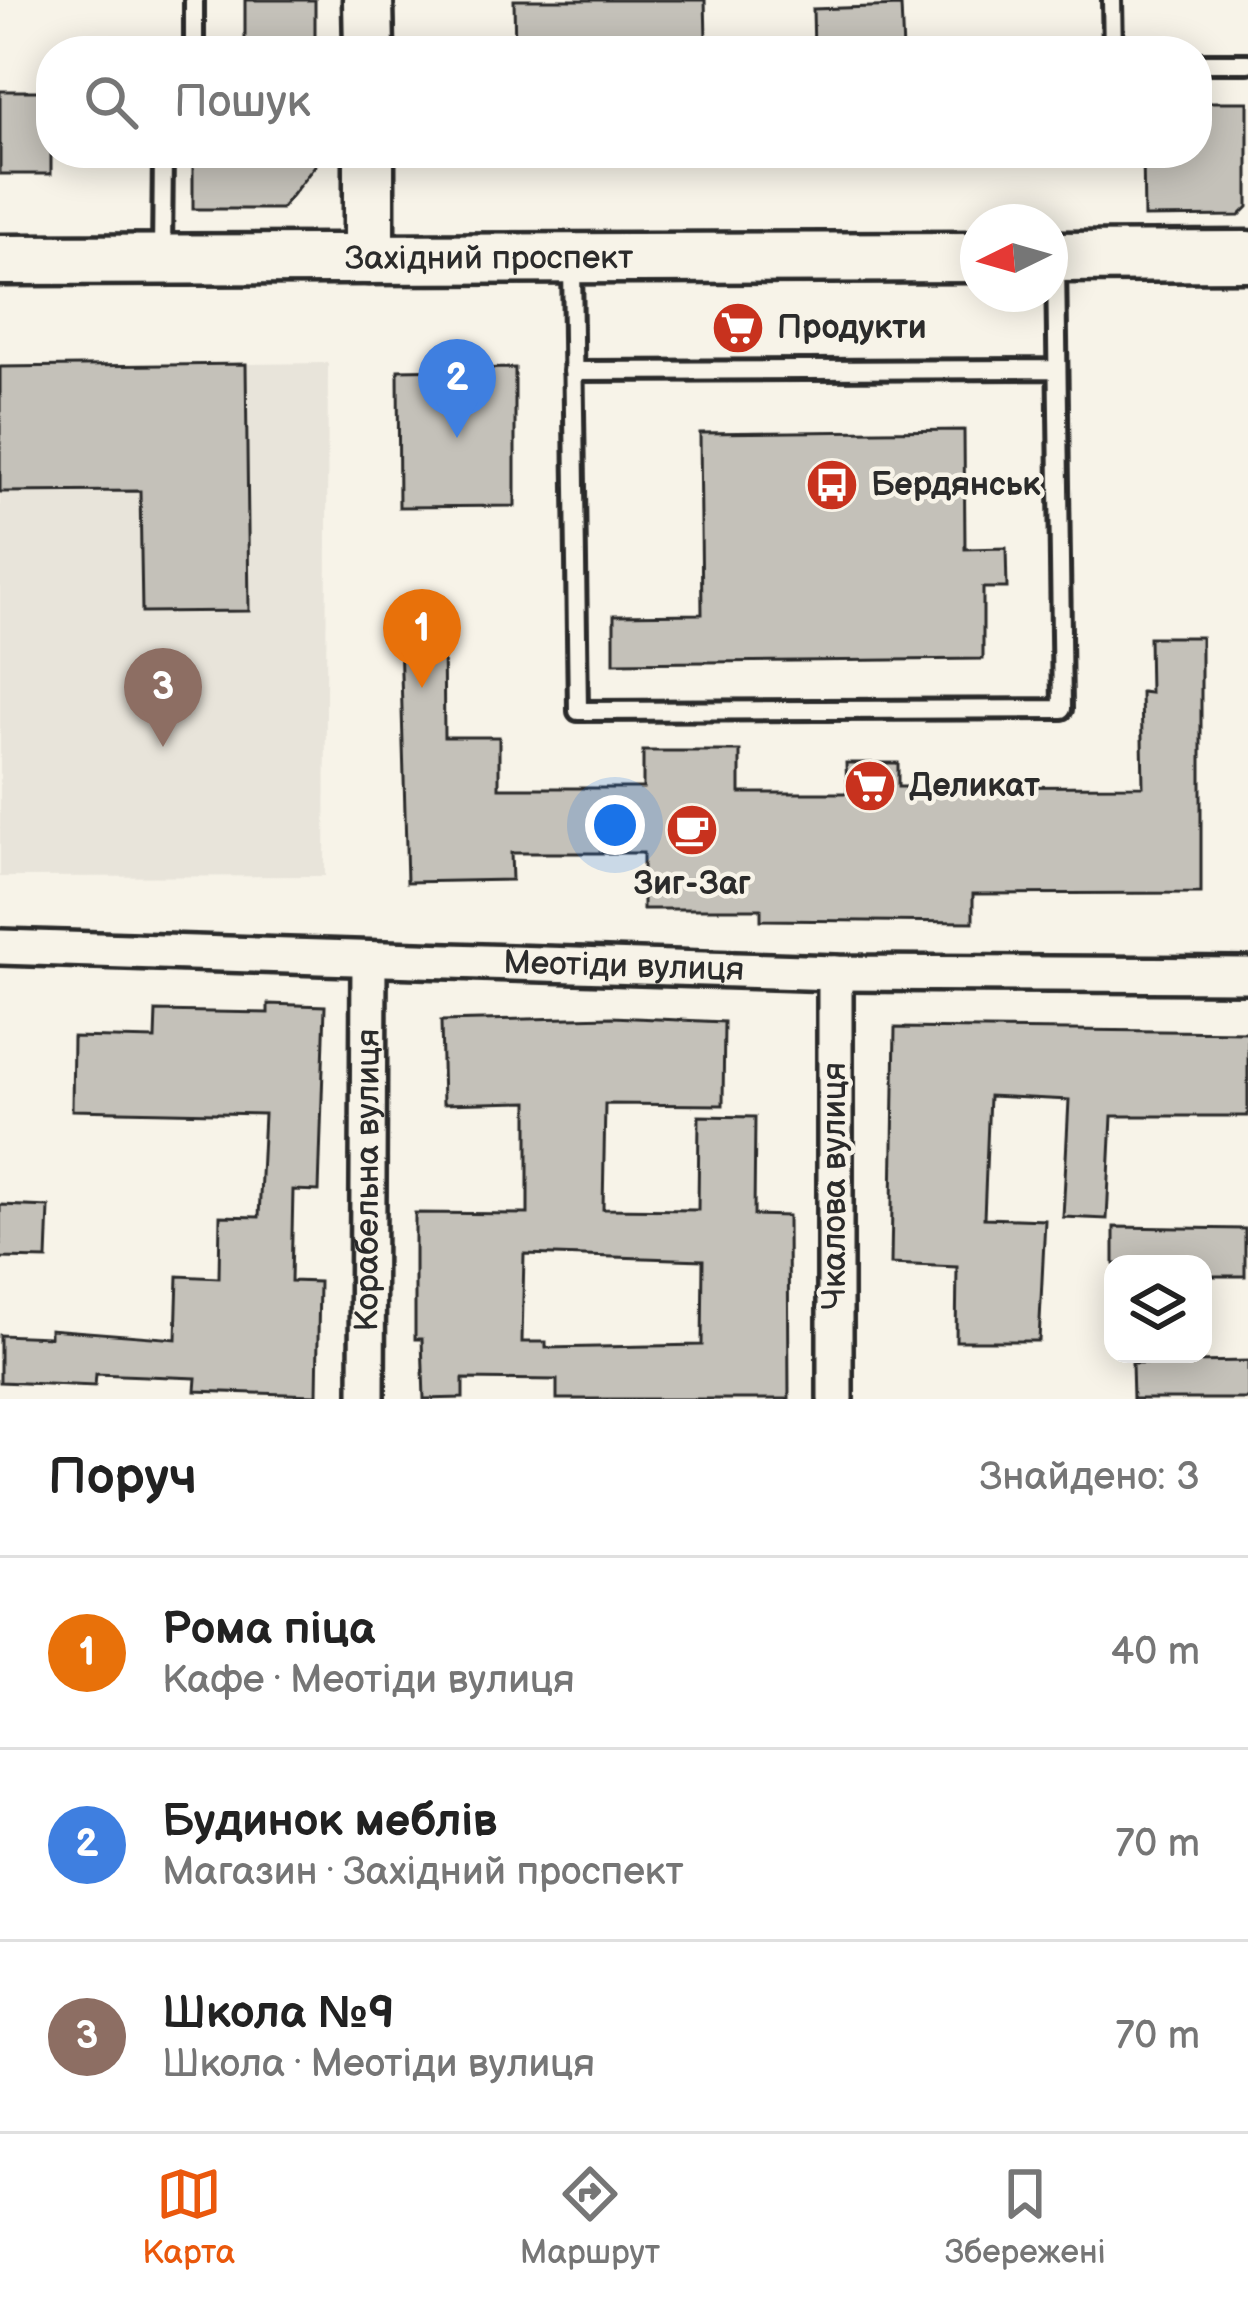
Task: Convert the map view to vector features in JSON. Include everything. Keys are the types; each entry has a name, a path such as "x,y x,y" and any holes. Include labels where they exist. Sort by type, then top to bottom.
{"main road":[{"path":"368,0 368,36"},
{"path":"369,168 369,259"},
{"path":"1068,256 1248,256"},
{"name":"Західний проспект","path":"0,260 960,257"}],"street":[{"name":"Меотіди вулиця","path":"0,947 836,973 1248,975"},
{"name":"Корабельна вулиця","path":"367,1399 369,959"},
{"name":"Чкалова вулиця","path":"835,1399 836,973"}],"lane":[{"path":"194,0 194,36"},
{"path":"1112,0 1113,36"},
{"path":"1212,63 1248,63"},
{"path":"162,259 163,168"},
{"path":"572,258 578,711 1062,710 1055,312"},
{"path":"573,370 1058,369"}],"shaded area":[{"path":"328,363 325,876 0,877 0,367"}],"building":[{"path":"245,0 315,0 315,36 245,36"},
{"path":"514,0 705,0 706,36 515,36"},
{"path":"901,6 902,36 814,36 813,9"},
{"path":"0,91 36,91 36,168 51,168 51,174 0,174"},
{"path":"1212,102 1248,102 1248,207 1239,216 1144,217 1143,168 1212,168"},
{"path":"193,168 313,168 281,209 193,209"},
{"path":"246,364 249,611 142,612 140,491 0,492 0,367"},
{"path":"515,368 515,506 399,507 398,370"},
{"path":"964,430 965,549 1006,548 1007,588 983,588 983,659 614,663 614,615 702,614 700,433"},
{"path":"1149,637 1201,637 1201,893 973,894 973,922 761,920 761,909 643,909 643,853 511,853 512,880 407,882 400,639 443,638 444,737 499,737 499,788 643,788 643,751 740,751 740,793 847,793 846,763 898,763 898,787 1143,786 1141,692 1150,693"},
{"path":"268,1004 325,1006 319,1191 293,1190 291,1281 319,1282 317,1395 195,1391 196,1378 96,1374 95,1386 0,1382 0,1335 50,1337 50,1329 176,1339 178,1276 219,1278 220,1216 259,1217 264,1114 72,1110 73,1037 155,1039 156,1011 268,1013"},
{"path":"612,1017 724,1022 723,1105 605,1104 603,1209 698,1210 699,1116 755,1117 754,1215 788,1216 789,1399 557,1399 557,1380 463,1379 463,1398 424,1399 422,1339 415,1339 415,1213 528,1214 528,1102 443,1104 441,1021","holes":["524,1254 703,1260 702,1345 546,1348 546,1342 522,1342"]},
{"path":"895,1028 1248,1032 1248,1116 1112,1116 1107,1219 1063,1217 1069,1100 989,1096 984,1218 1045,1220 1039,1341 956,1341 957,1267 891,1264"},
{"path":"0,1205 49,1207 47,1259 0,1258"},
{"path":"1114,1227 1245,1229 1245,1276 1212,1276 1212,1255 1114,1255"},
{"path":"1248,1361 1248,1399 1133,1399 1132,1363"}],"place":[{"name":"Продукти","path":"738,328"},
{"name":"Будинок меблів","path":"457,438"},
{"name":"Бердянськ","path":"832,485"},
{"name":"Рома піца","path":"422,688"},
{"name":"Школа №9","path":"163,747"},
{"name":"Деликат","path":"870,786"},
{"name":"Зиг-Заг","path":"692,830"}]}
